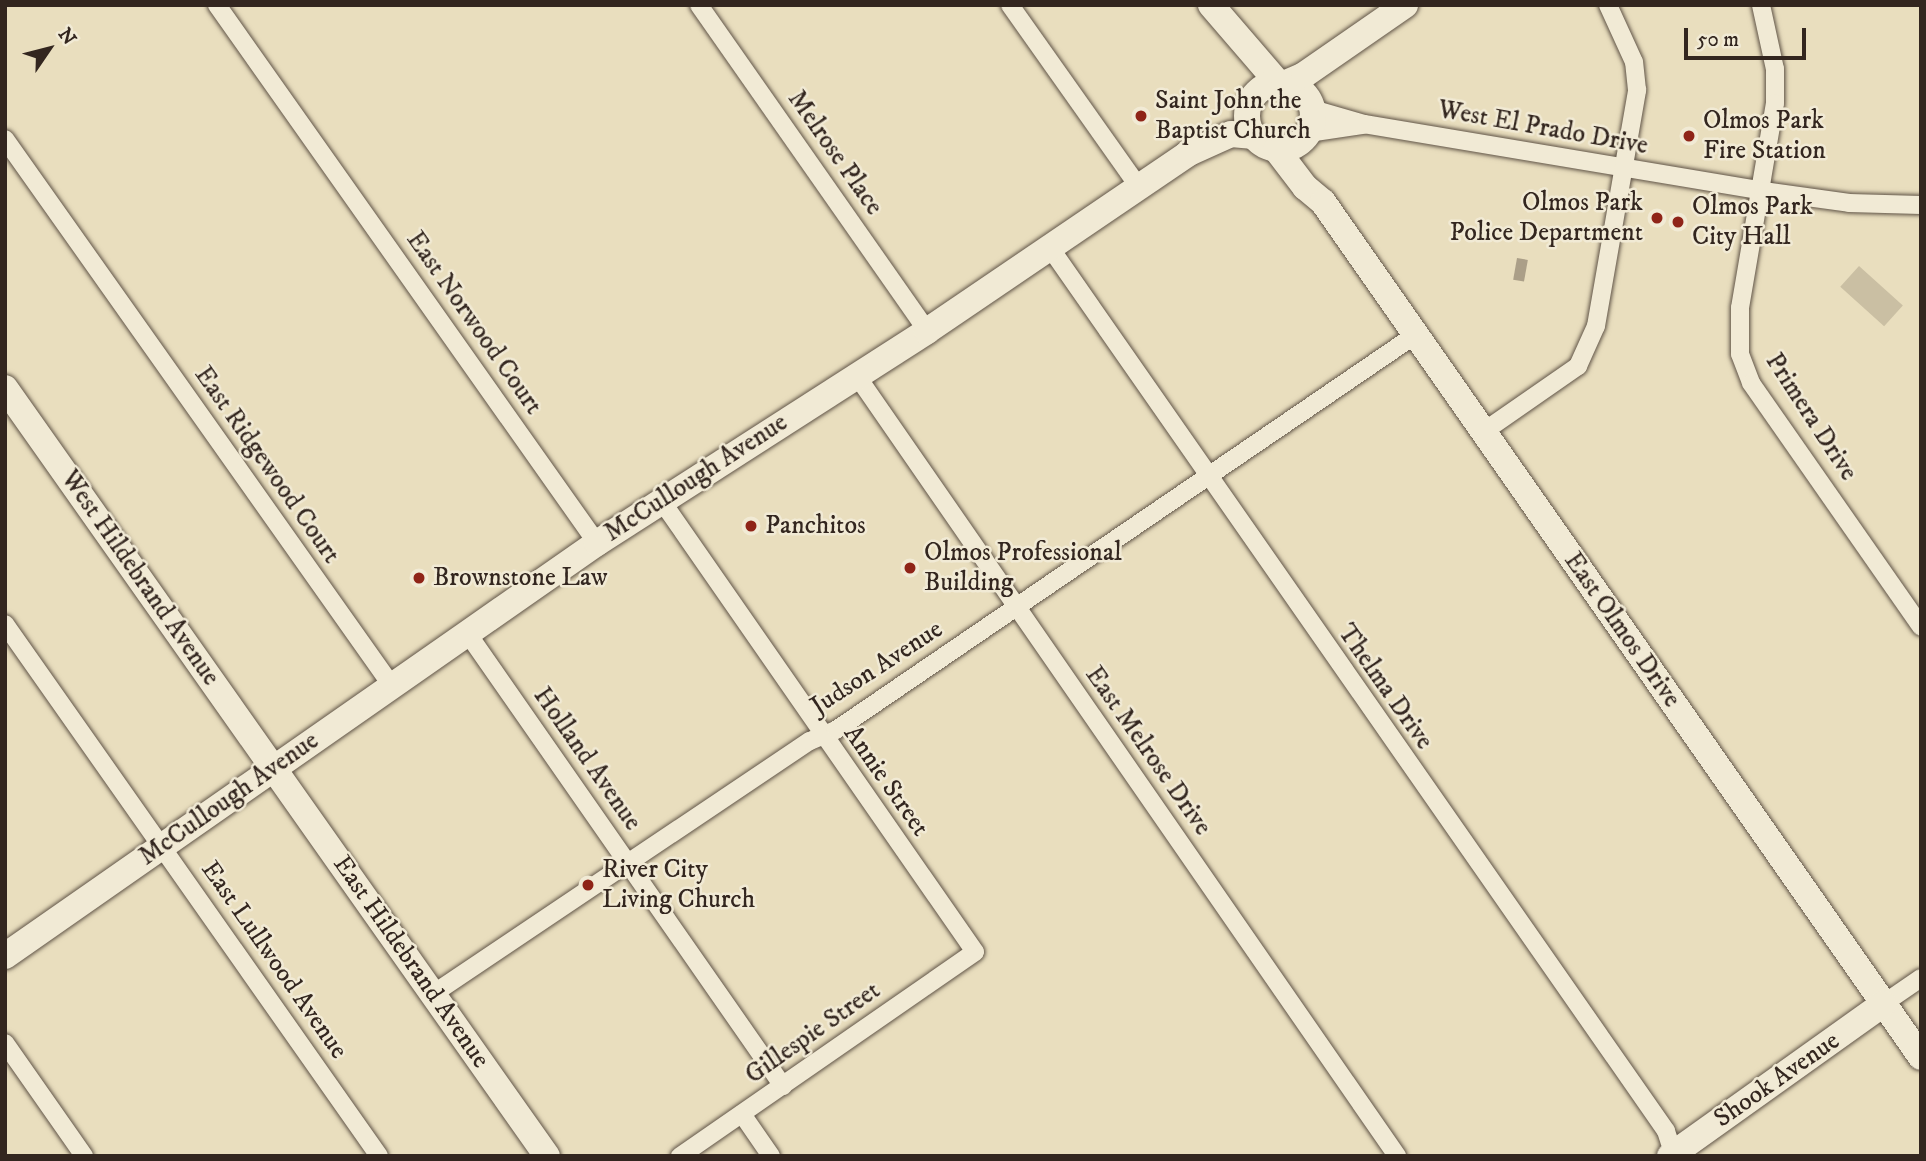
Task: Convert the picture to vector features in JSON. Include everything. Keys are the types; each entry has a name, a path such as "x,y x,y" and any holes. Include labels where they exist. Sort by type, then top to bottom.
{"main road":[{"path":"1211,5 1231,33 1250,48 1281,84 1300,90 1309,120"},
{"path":"1252,100 1360,37 1401,7"},
{"path":"1231,33 1238,59 1251,78 1252,100 1247,120 1265,142 1293,146 1309,120 1323,77 1360,37"},
{"name":"McCullough Avenue","path":"1187,154 1208,132 1252,100"},
{"name":"East Olmos Drive","path":"1309,120 1303,159 1323,202 1921,1057"},
{"name":"McCullough Avenue","path":"5,956 597,543 927,331 1187,154 1231,134 1265,142"},
{"name":"East Olmos Drive","path":"1265,142 1305,187 1323,202"},
{"name":"West Hildebrand Avenue","path":"5,388 275,767"},
{"name":"East Hildebrand Avenue","path":"275,767 547,1156"},
{"name":"Shook Avenue","path":"1672,1155 1884,1004"}],"street":[{"name":"East Norwood Court","path":"217,5 597,543"},
{"name":"Melrose Place","path":"699,5 927,331"},
{"path":"1010,5 1139,187"},
{"path":"1483,432 1562,379 1586,352 1596,326 1638,75 1608,5"},
{"name":"Primera Drive","path":"1761,5 1775,69 1763,191 1740,308 1745,371 1921,626"},
{"name":"West El Prado Drive","path":"1309,120 1364,124 1849,203 1921,205"},
{"name":"East Ridgewood Court","path":"5,139 392,686"},
{"name":"Thelma Drive","path":"1051,249 1206,477 1666,1132 1672,1155"},
{"name":"Judson Avenue","path":"433,994 1017,607 1415,335"},
{"name":"East Melrose Drive","path":"857,376 1397,1156"},
{"name":"Annie Street","path":"661,500 822,736 975,952"},
{"name":"East Lullwood Avenue","path":"5,624 379,1156"},
{"name":"Holland Avenue","path":"468,634 783,1086"},
{"name":"Gillespie Street","path":"680,1156 975,952"},
{"path":"1884,1004 1921,978"},
{"path":"5,1043 84,1156"},
{"path":"742,1114 771,1156"}],"shaded area":[{"path":"1517,258 1528,260 1524,282 1513,280"},
{"path":"1859,266 1903,305 1884,326 1840,287"}],"place":[{"name":"Saint John the Baptist Church","path":"1141,116"},
{"name":"Olmos Park Fire Station","path":"1689,136"},
{"name":"Olmos Park Police Department","path":"1657,218"},
{"name":"Olmos Park City Hall","path":"1678,222"},
{"name":"Panchitos","path":"751,526"},
{"name":"Olmos Professional Building","path":"910,568"},
{"name":"Brownstone Law","path":"419,578"},
{"name":"River City Living Church","path":"588,885"}]}
